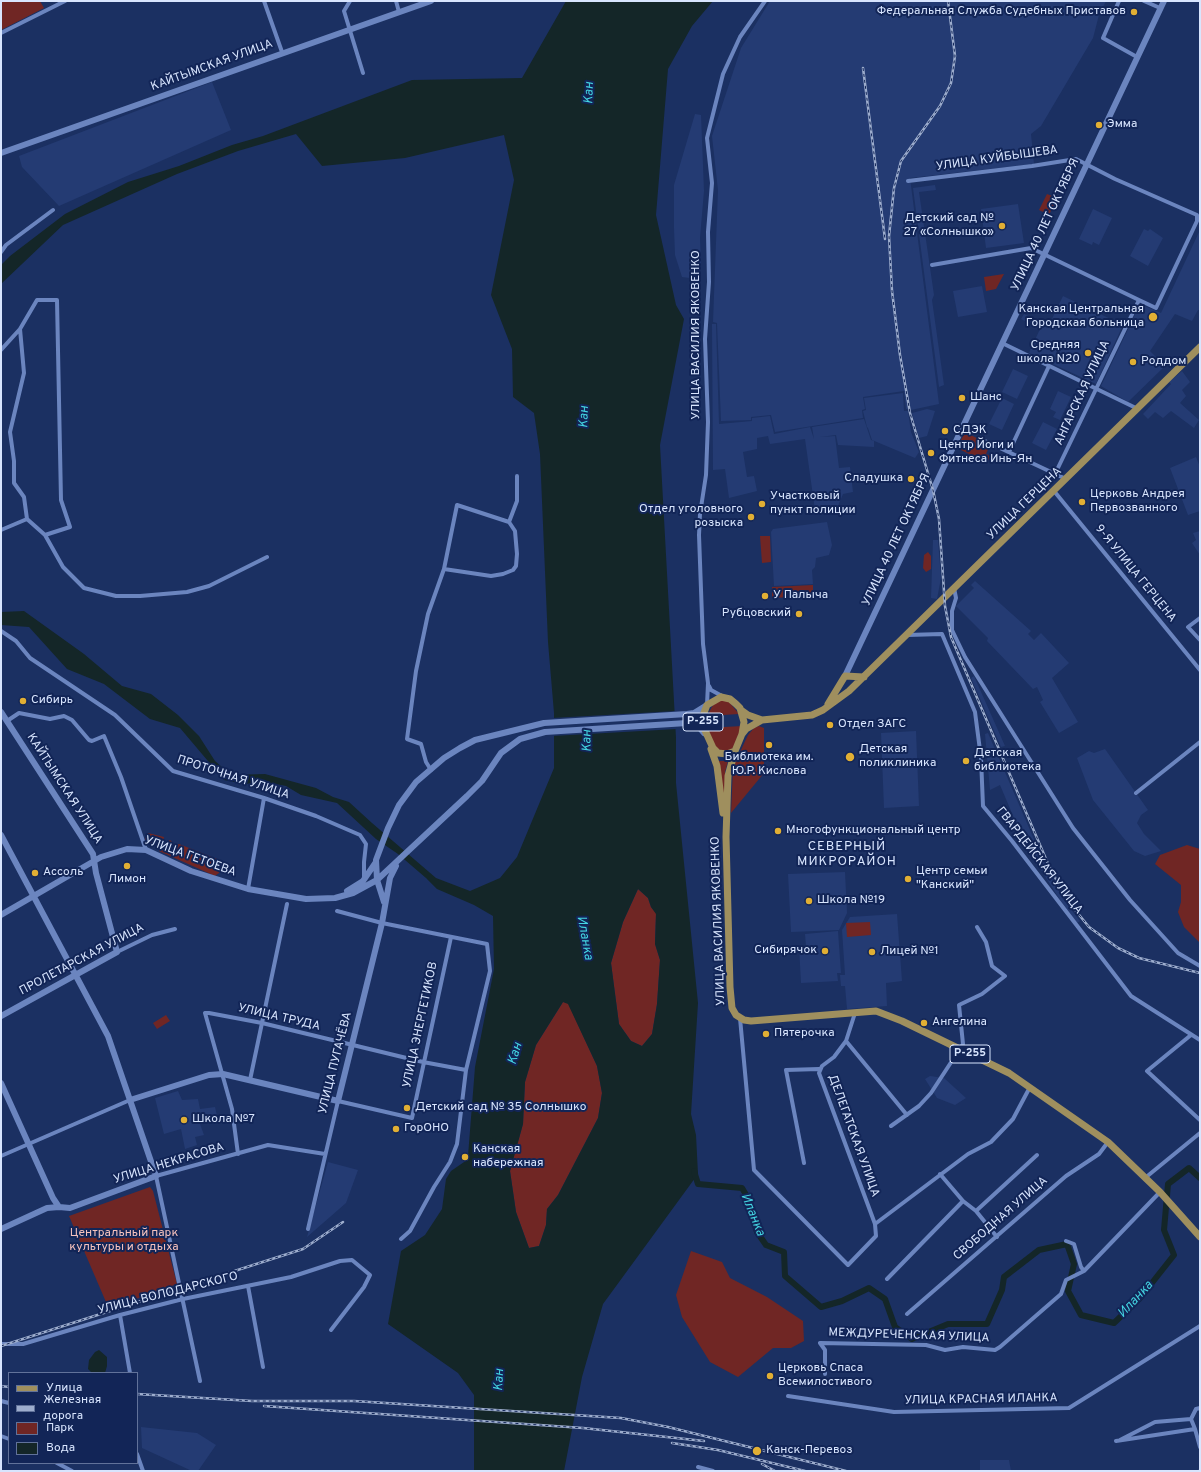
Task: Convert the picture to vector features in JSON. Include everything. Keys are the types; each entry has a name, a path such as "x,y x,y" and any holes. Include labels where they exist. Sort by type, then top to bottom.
{"main road":[{"name":"КАЙТЫМСКАЯ УЛИЦА","path":"1,153 282,52 431,1"},
{"name":"УЛИЦА 40 ЛЕТ ОКТЯБРЯ","path":"845,676 1164,1"},
{"name":"УЛИЦА ГЕРЦЕНА","path":"762,720 812,715 823,710 850,691 1200,347"},
{"path":"823,710 845,676 864,677"},
{"name":"Р-255","path":"726,698 740,708 744,722 742,734 735,751 727,754 718,753 705,734 693,723 545,732 520,738 501,752 482,781 412,846 397,863 390,878 384,903 377,880 376,860 388,828 399,805 416,782 456,751 475,740 544,723 694,713 716,699 726,698"},
{"name":"Р-255","path":"705,734 702,718 708,705"},
{"path":"740,708 748,715 762,720"},
{"name":"КАЙТЫМСКАЯ УЛИЦА","path":"1,712 88,846 94,861 117,952"},
{"path":"742,734 746,729 762,720"},
{"path":"1,724 7,721"},
{"name":"Р-255","path":"709,741 717,766 726,837"},
{"name":"УЛИЦА ВАСИЛИЯ ЯКОВЕНКО","path":"735,751 728,776 726,837 732,1008 740,1018"},
{"path":"1,835 108,1036 156,1176"},
{"name":"УЛИЦА ГЕТОЕВА","path":"1,914 34,897 94,861 127,849 146,850 192,871 248,888 306,899 326,899"},
{"path":"326,899 353,889 364,880 376,860"},
{"path":"326,899 353,893 377,880 397,863"},
{"name":"УЛИЦА ПУГАЧЁВА","path":"338,1101 382,922 384,903"},
{"name":"ПРОЛЕТАРСКАЯ УЛИЦА","path":"1,1016 117,952"},
{"name":"Р-255","path":"740,1018 751,1021 876,1012 890,1016 960,1049 1009,1073 1108,1142 1161,1194 1200,1237"},
{"path":"130,1100 209,1075 223,1074 338,1101"},
{"path":"1,1083 53,1198 59,1207"},
{"name":"УЛИЦА НЕКРАСОВА","path":"1,1229 47,1208 70,1208 156,1176"},
{"path":"47,1208 53,1198"}],"street":[{"path":"1,33 65,1"},
{"path":"264,1 282,52"},
{"path":"350,1 344,11 348,29 363,73"},
{"path":"396,1 399,12"},
{"name":"УЛИЦА ВАСИЛИЯ ЯКОВЕНКО","path":"708,705 708,683 703,644 699,535 700,514 706,475 708,422 705,339 709,282 708,232 712,183 707,138 723,74 740,37 765,1"},
{"path":"1119,1 1103,38 1137,57"},
{"path":"1144,1 1160,8"},
{"name":"УЛИЦА КУЙБЫШЕВА","path":"908,181 1032,166 1076,159 1115,179 1197,215 1197,221 1156,308 1139,300"},
{"path":"1,252 6,245 53,210"},
{"path":"932,265 1031,248 1139,300"},
{"path":"1,350 20,329 37,300 57,300 62,500 70,527 45,536"},
{"name":"АНГАРСКАЯ УЛИЦА","path":"1055,474 1139,300"},
{"path":"20,329 24,373 10,432 14,461 14,484 24,497 28,519 45,536 63,567 84,588 116,596 187,592 209,586 267,557"},
{"path":"1002,344 1138,408"},
{"path":"1009,452 1049,366"},
{"path":"985,441 1067,479"},
{"path":"509,522 517,501 517,476"},
{"name":"9-Я УЛИЦА ГЕРЦЕНА","path":"1054,491 1200,670"},
{"path":"431,770 426,762 421,744 407,739 416,671 428,614 444,569 457,505 509,522 514,531 517,554 516,566 513,570 503,574 491,576 444,569"},
{"path":"1,530 28,519"},
{"path":"954,588 956,598 952,611 952,630 965,657 1073,828 1130,900 1178,952 1200,966"},
{"path":"1200,618 1188,627 1200,640"},
{"name":"ПРОТОЧНАЯ УЛИЦА","path":"1,631 16,641 30,658 115,715 173,771 264,798 316,816 360,835 366,844 364,880"},
{"name":"ГВАРДЕЙСКАЯ УЛИЦА","path":"907,635 942,634 975,712 981,758 983,806 1012,841 1131,996 1200,1040"},
{"path":"708,683 711,690 717,695 726,698"},
{"path":"7,721 19,713 50,719 64,716 72,720 89,740 92,741 104,736 121,776 146,850"},
{"path":"1136,793 1200,742"},
{"path":"248,888 264,798"},
{"path":"250,1080 287,904"},
{"path":"337,911 487,944 490,971 466,1070 457,1144 450,1162 434,1187 410,1231 401,1239"},
{"path":"891,1126 919,1106 930,1093 963,1044 958,1005 982,994 1005,976 992,966 986,942 977,927"},
{"name":"ПРОЛЕТАРСКАЯ УЛИЦА","path":"117,952 152,935 175,929"},
{"name":"УЛИЦА ЭНЕРГЕТИКОВ","path":"338,1101 412,1118 450,937"},
{"name":"УЛИЦА ТРУДА","path":"223,1074 205,1013 262,1023 423,1062 466,1070"},
{"name":"ДЕЛЕГАТСКАЯ УЛИЦА","path":"855,1013 846,1041 834,1057 819,1070 840,1132 875,1224"},
{"name":"УЛИЦА ВАСИЛИЯ ЯКОВЕНКО","path":"740,1018 754,1170 848,1265 876,1236 875,1224"},
{"path":"1191,1035 1147,1071 1200,1120"},
{"path":"846,1041 906,1114"},
{"path":"804,1163 786,1070 819,1070"},
{"path":"223,1074 232,1109 238,1154"},
{"path":"875,1224 968,1154 991,1142 1013,1119 1030,1087"},
{"path":"1,1156 130,1100"},
{"name":"УЛИЦА ПУГАЧЁВА","path":"308,1229 338,1101"},
{"path":"1145,1178 1200,1133"},
{"name":"СВОБОДНАЯ УЛИЦА","path":"907,1314 1066,1176 1099,1154 1108,1142"},
{"name":"УЛИЦА НЕКРАСОВА","path":"156,1176 268,1145 325,1154"},
{"path":"976,1211 1037,1155"},
{"path":"940,1174 964,1201 976,1211 997,1237"},
{"path":"156,1176 200,1381"},
{"path":"1066,1240 1074,1244 1084,1272 1161,1194"},
{"path":"887,1279 964,1201"},
{"name":"УЛИЦА ВОЛОДАРСКОГО","path":"1,1344 23,1344 120,1315 183,1299 291,1277 340,1261 352,1260 370,1275 364,1287 331,1330"},
{"name":"МЕЖДУРЕЧЕНСКАЯ УЛИЦА","path":"824,1374 825,1350 820,1343 926,1345 945,1350 963,1347 995,1350 1000,1348 1061,1294 1064,1283 1069,1278 1084,1272"},
{"path":"248,1286 264,1366"},
{"path":"120,1315 130,1372"},
{"name":"УЛИЦА КРАСНАЯ ИЛАНКА","path":"788,1396 894,1412 1069,1408 1200,1326"},
{"path":"1200,1408 1196,1409 1192,1419 1200,1447"},
{"path":"1192,1419 1155,1422 1116,1442 1196,1429"},
{"path":"138,1457 143,1471"},
{"path":"59,1464 72,1471"},
{"path":"698,1467 713,1471"}],"shaded area":[{"path":"770,1 1106,1 1099,15 1093,38 1041,126 1031,134 1034,164 910,178 939,404 911,410 906,409 904,391 863,397 865,409 862,410 863,418 775,432 771,415 751,417 751,420 721,421 717,323 713,322 718,190 712,136 741,48"},
{"path":"212,82 231,130 59,206 22,167 19,156"},
{"path":"695,114 701,115 704,191 700,238 701,267 698,279 682,277 675,255 674,228 674,185"},
{"path":"935,185 936,190 919,192 934,295 932,300 944,385 939,387 913,188"},
{"name":"Детский сад № 27 «Солнышко»","path":"1018,204 1024,243 986,248 981,209"},
{"path":"1093,209 1112,218 1099,245 1093,242 1092,245 1079,239"},
{"path":"1144,229 1148,231 1150,229 1163,238 1148,266 1130,256"},
{"name":"Канская Центральная Городская больница","path":"1200,230 1200,310 1198,310 1192,321 1175,314 1150,351 1165,366 1128,402 1101,386 1140,304 1161,313"},
{"path":"982,286 987,312 958,317 953,291"},
{"path":"1063,296 1123,325 1096,384 1029,353 1040,329 1021,319 1024,314 1049,325"},
{"path":"712,324 716,324 719,424 752,421 752,418 770,416 774,434 810,427 814,439 812,427 864,419 871,440 874,441 874,447 838,445 836,435 820,437 835,436 839,468 850,467 853,492 843,494 838,506 815,510 805,439 770,444 768,436 757,438 757,449 743,452 747,477 754,476 757,491 729,498 725,469 713,470"},
{"path":"1013,369 1028,376 1017,399 1002,392"},
{"path":"1182,371 1190,382 1182,390 1186,396 1180,403 1199,420 1194,428 1171,411 1163,418 1155,412 1148,419 1143,414 1171,384 1169,382"},
{"path":"1058,391 1071,397 1060,420 1053,417 1056,412 1050,409"},
{"path":"903,393 904,411 908,411 911,432 919,452 915,458 872,440 863,411 866,410 864,398"},
{"path":"1002,398 1014,404 1002,430 989,424"},
{"path":"927,409 935,411 927,436 919,438 912,413"},
{"path":"1043,422 1057,429 1046,450 1032,443"},
{"path":"1196,457 1200,467 1200,511 1188,515 1170,468"},
{"path":"827,522 832,545 829,555 816,558 815,567 812,570 813,584 774,586 771,532 773,529"},
{"path":"1200,531 1200,555 1192,543 1196,540 1193,533"},
{"path":"933,540 938,540 941,578 937,599 931,598"},
{"path":"975,581 1031,631 1028,634 1034,640 1041,633 1069,663 1052,678 1078,722 1059,733 1040,702 1043,700 1037,687 1033,689 987,641 988,638 956,606 974,588 971,585"},
{"path":"974,676 1005,746 1001,747 971,678"},
{"path":"916,731 919,806 884,808 881,733"},
{"path":"988,733 1046,867 1063,899 1080,921 1077,923 1060,900 1025,844 1000,785 990,790 985,734"},
{"path":"1105,749 1148,810 1141,815 1137,823 1144,834 1161,851 1145,856 1134,851 1093,800 1077,758 1089,751 1094,753"},
{"path":"845,872 847,913 839,930 791,932 788,874"},
{"name":"Лицей №1","path":"897,914 902,981 886,983 887,1006 847,1009 845,986 841,986 840,975 845,975 842,930 850,917"},
{"path":"838,931 841,973 837,973 838,981 801,983 799,946 806,946 805,934"},
{"path":"930,1076 944,1078 966,1098 955,1105 937,1098 925,1079"},
{"name":"Школа №7","path":"178,1091 182,1100 198,1099 200,1109 215,1107 217,1116 200,1124 204,1135 195,1137 197,1145 185,1149 181,1129 164,1134 155,1098"},
{"path":"328,1162 358,1170 346,1203 307,1237"},
{"path":"141,1427 197,1433 216,1445 198,1471 192,1471 142,1448"},
{"path":"980,1460 1009,1460 1011,1471 980,1471"}],"green space":[{"path":"1,1 40,1 44,8 1,30"},
{"path":"1047,194 1057,198 1049,215 1039,210"},
{"path":"1004,274 996,289 986,291 984,277"},
{"path":"965,432 990,445 986,454 990,456 987,463 957,448"},
{"path":"760,536 770,536 771,562 762,563"},
{"path":"928,552 931,556 931,569 926,572 923,568 924,555"},
{"path":"813,585 813,596 772,598 772,587"},
{"path":"724,700 729,702 739,714 707,716 713,705"},
{"path":"742,726 733,748 726,752 715,748 707,728"},
{"path":"759,726 764,728 764,773 731,813 733,767 748,735 754,728"},
{"path":"718,761 728,761 725,772 725,822"},
{"path":"148,833 164,837 163,841 155,845 149,844 145,839"},
{"path":"170,840 172,842 170,846 179,844 222,861 224,864 219,873 215,876 159,851 159,848"},
{"path":"1187,845 1200,849 1200,943 1184,927 1178,912 1181,902 1181,885 1155,864 1160,855"},
{"path":"638,889 648,898 651,907 656,913 655,944 660,960 657,1004 652,1034 642,1046 631,1041 619,1024 611,963 623,922"},
{"path":"870,922 871,935 847,937 846,923"},
{"path":"563,1002 568,1003 597,1066 602,1093 598,1118 558,1195 547,1209 546,1225 539,1246 529,1248 516,1212 510,1171 523,1124 525,1082 536,1045"},
{"path":"166,1015 170,1021 157,1029 153,1023"},
{"name":"Центральный парк культуры и отдыха","path":"150,1187 153,1191 177,1284 109,1309 69,1216"},
{"path":"691,1251 722,1262 730,1278 767,1297 803,1321 804,1341 791,1348 773,1348 738,1377 710,1362 682,1317 676,1295"}],"water":[{"name":"Кан","path":"566,1 713,1 692,26 668,69 656,215 676,305 684,319 660,445 676,738 676,783 698,1003 691,1114 696,1135 698,1174 603,1304 582,1377 564,1471 474,1471 474,1395 458,1373 388,1324 401,1251 425,1235 442,1209 446,1179 451,1171 467,1160 475,1067 494,969 493,916 474,905 437,889 398,854 376,839 337,803 301,795 286,786 265,782 245,784 224,780 180,728 150,719 104,684 67,669 29,627 1,625 1,612 24,611 84,654 122,686 151,694 178,715 199,736 215,761 231,775 265,774 316,788 333,797 349,802 436,878 470,891 500,878 517,857 554,768 554,713 548,642 540,454 534,413 513,397 512,349 491,295 514,180 504,135 405,158 322,166 296,134 238,151 177,174 63,225 1,284 1,265 10,256 65,214 128,182 179,166 232,145 263,136 412,80 522,78","holes":["638,889 648,898 651,907 656,914 655,944 660,960 657,1004 652,1034 642,1046 631,1041 619,1024 611,963 623,922","563,1002 568,1004 597,1066 602,1093 598,1118 558,1195 547,1209 546,1225 539,1246 529,1248 516,1212 510,1171 523,1124 525,1082 536,1045"]},
{"path":"99,1350 107,1357 105,1372 91,1372 88,1369 89,1360 95,1352"}],"pier":[{"path":"676,711 677,729 552,736 552,718"}],"waterway":[{"name":"Иланка","path":"694,1171 698,1184 742,1188 748,1198 757,1232 766,1245 784,1252 785,1276 821,1307 842,1301 869,1288 885,1299 895,1327 912,1339 948,1324 987,1324 1002,1290 1004,1277 1039,1250 1067,1244 1074,1264 1068,1291 1081,1315 1114,1323 1140,1298 1174,1255 1164,1230 1168,1184 1189,1168 1200,1178"}],"railway":[{"path":"948,1 955,56 951,83 940,106 901,161 894,188 889,236 892,291 900,355 910,413 933,490 939,519 945,606 951,637 1049,866 1067,900 1089,927 1118,948 1139,958 1200,973"},
{"path":"863,68 885,239"},
{"path":"1,1346 303,1249 343,1222"},
{"path":"1,1386 8,1387"},
{"path":"138,1394 252,1401 354,1401 621,1418 668,1427 846,1471"},
{"path":"264,1406 583,1428 704,1441"},
{"path":"672,1443 718,1450 805,1471"},
{"path":"762,1464 775,1471"}],"place":[{"name":"Федеральная Служба Судебных Приставов","path":"1134,12"},
{"name":"Эмма","path":"1099,125"},
{"name":"Детский сад № 27 «Солнышко»","path":"1002,226"},
{"name":"Канская Центральная Городская больница","path":"1153,317"},
{"name":"Средняя школа N20","path":"1088,353"},
{"name":"Роддом","path":"1133,362"},
{"name":"Шанс","path":"962,398"},
{"name":"СДЭК","path":"945,431"},
{"name":"Центр Йоги и Фитнеса Инь-Ян","path":"931,453"},
{"name":"Сладушка","path":"911,479"},
{"name":"Церковь Андрея Первозванного","path":"1082,502"},
{"name":"Участковый пункт полиции","path":"762,504"},
{"name":"Отдел уголовного розыска","path":"751,517"},
{"name":"У Палыча","path":"765,596"},
{"name":"Рубцовский","path":"799,614"},
{"name":"Сибирь","path":"23,701"},
{"name":"Отдел ЗАГС","path":"830,725"},
{"name":"Библиотека им. Ю.Р. Кислова","path":"769,745"},
{"name":"Детская поликлиника","path":"850,757"},
{"name":"Детская библиотека","path":"966,761"},
{"name":"Многофункциональный центр","path":"778,831"},
{"name":"Лимон","path":"127,866"},
{"name":"Ассоль","path":"35,873"},
{"name":"Центр семьи \"Канский\"","path":"908,879"},
{"name":"Школа №19","path":"809,901"},
{"name":"Сибирячок","path":"825,951"},
{"name":"Лицей №1","path":"872,952"},
{"name":"Ангелина","path":"924,1023"},
{"name":"Пятерочка","path":"766,1034"},
{"name":"Детский сад № 35 Солнышко","path":"407,1108"},
{"name":"Школа №7","path":"184,1120"},
{"name":"ГорОНО","path":"396,1129"},
{"name":"Канская набережная","path":"465,1157"},
{"name":"Церковь Спаса Всемилостивого","path":"770,1376"},
{"name":"Канск-Перевоз","path":"757,1451"}],"district":[{"name":"СЕВЕРНЫЙ МИКРОРАЙОН","path":"847,854"}]}
